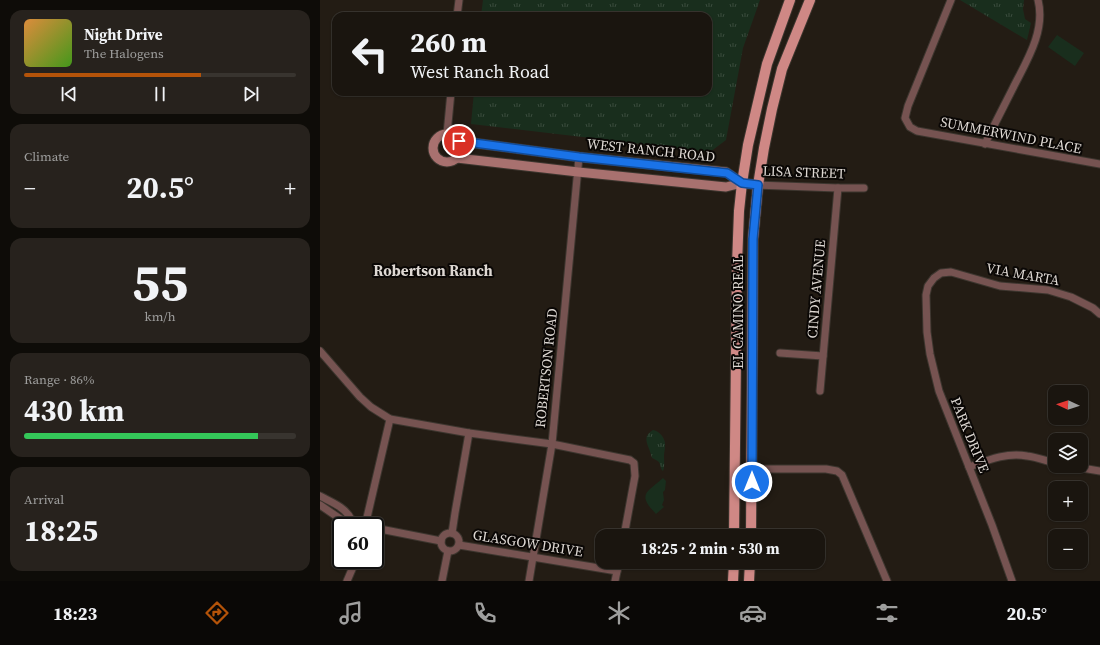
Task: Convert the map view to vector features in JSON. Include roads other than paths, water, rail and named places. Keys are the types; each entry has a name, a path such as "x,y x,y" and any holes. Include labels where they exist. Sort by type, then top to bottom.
{"main road":[{"name":"EL CAMINO REAL","path":"734,529 739,211 748,145 767,64 790,0"},
{"name":"EL CAMINO REAL","path":"751,529 753,239 758,185 770,115 782,69 810,0"},
{"path":"732,581 733,569"},
{"path":"749,581 750,569"}],"street":[{"path":"458,12 459,0"},
{"name":"SUMMERWIND PLACE","path":"951,0 906,112 905,118 910,127 917,131 1100,164"},
{"path":"985,144 1029,56 1036,38 1040,22 1040,6 1038,0"},
{"path":"447,134 451,96"},
{"path":"447,134 452,135 459,141 461,150 457,158 453,161 444,162 434,154 433,144 438,137 447,134"},
{"name":"WEST RANCH ROAD","path":"459,141 579,157 727,173 742,183"},
{"name":"ROBERTSON ROAD","path":"529,581 552,444 579,157"},
{"name":"WEST RANCH ROAD","path":"457,158 726,187 742,183"},
{"name":"LISA STREET","path":"742,183 758,185 864,188"},
{"name":"CINDY AVENUE","path":"820,391 838,188"},
{"name":"VIA MARTA","path":"926,295 928,286 934,278 941,273 951,272 1000,286 1048,290 1071,296 1094,308 1100,314"},
{"name":"PARK DRIVE","path":"926,295 927,332 939,391 992,525 1012,581"},
{"path":"320,351 360,397 371,407 390,419 469,433 552,444 630,460 634,463 635,476 625,529"},
{"path":"780,353 823,356"},
{"path":"367,517 390,419"},
{"path":"452,533 469,433"},
{"path":"969,467 990,458 1013,455 1027,456 1048,461"},
{"path":"752,469 826,469 837,471 842,475 886,581"},
{"path":"1088,469 1100,471"},
{"path":"320,496 343,509 350,517"},
{"path":"328,511 333,503"},
{"path":"320,505 337,517"},
{"path":"384,530 441,541"},
{"path":"452,533 458,536 459,545 455,550 448,551 442,547 441,541 446,534 452,533"},
{"name":"GLASGOW DRIVE","path":"459,545 617,571"},
{"path":"442,581 448,551"},
{"path":"347,581 352,569"},
{"path":"615,581 617,571"}],"district":[{"name":"Robertson Ranch","path":"433,271"}]}
